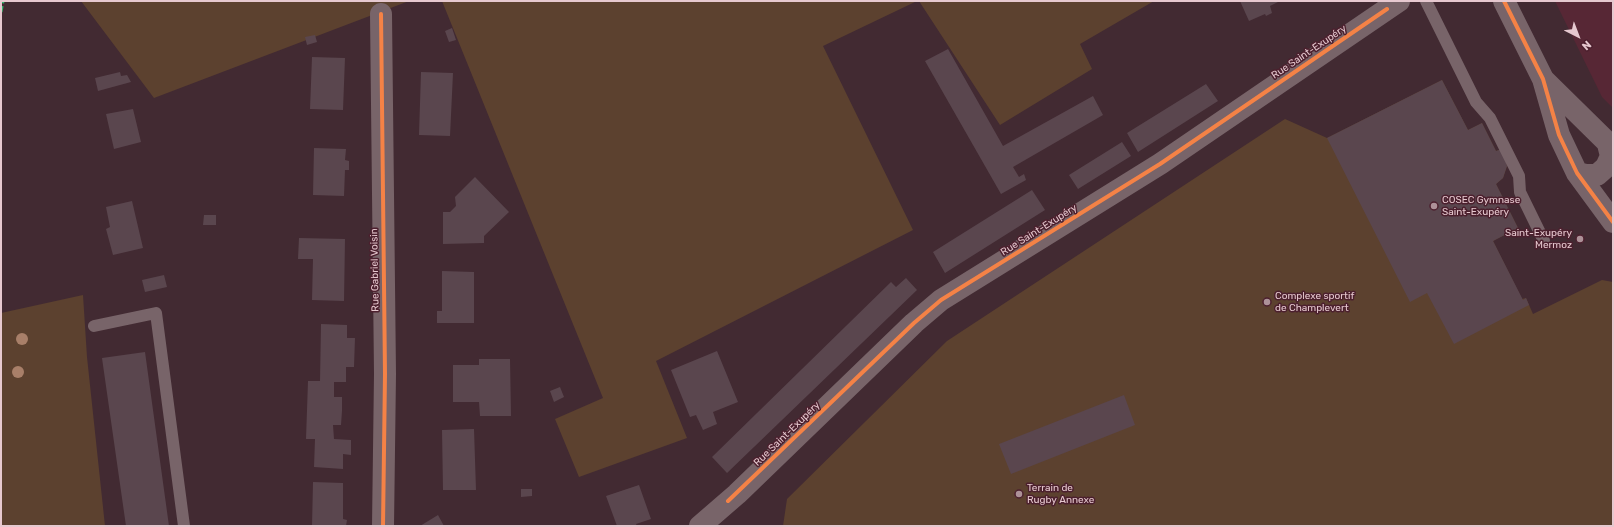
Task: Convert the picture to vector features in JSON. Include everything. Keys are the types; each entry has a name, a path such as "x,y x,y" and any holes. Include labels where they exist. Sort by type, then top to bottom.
{"street":[{"name":"Rue Saint-Exupéry","path":"704,525 914,323 941,300 1160,164 1399,1"},
{"path":"1504,1 1543,79 1559,135 1577,173 1613,222"},
{"name":"Rue Gabriel Voisin","path":"381,14 384,374 383,526"},
{"path":"1543,79 1610,146 1611,156 1606,167 1597,175 1577,173"}],"lane":[{"path":"1426,1 1476,102 1490,118 1519,176 1520,192 1544,241"},
{"path":"94,326 156,314 184,526"}],"shaded area":[{"path":"81,1 409,1 154,98"},
{"path":"442,1 917,1 823,46 913,230 656,361 687,438 579,477 555,419 603,398"},
{"path":"919,1 1154,1 1080,44 1092,69 1000,125"},
{"path":"1555,1 1613,1 1613,108 1602,97"},
{"name":"Complexe sportif de Champlevert","path":"1442,80 1468,130 1482,123 1496,151 1502,149 1507,166 1503,178 1496,184 1518,228 1493,241 1522,299 1526,298 1533,314 1602,280 1613,282 1613,526 783,526 787,499 947,341 1285,119 1327,138"},
{"path":"83,295 87,357 105,526 1,526 1,313"}],"building":[{"path":"1240,1 1280,1 1270,6 1272,13 1266,16 1265,14 1249,21"},
{"path":"452,28 456,40 449,42 445,31"},
{"path":"315,35 317,42 307,45 305,37"},
{"path":"948,49 1003,146 1093,96 1103,115 1013,167 1019,177 1024,174 1026,180 1001,194 925,61"},
{"path":"312,57 345,58 343,110 310,109"},
{"path":"120,72 121,76 127,75 131,82 98,91 95,78"},
{"path":"421,72 453,73 450,136 419,135"},
{"name":"COSEC Gymnase Saint-Exupéry","path":"1442,80 1468,130 1482,123 1496,151 1502,149 1507,166 1503,178 1496,184 1518,228 1493,241 1523,300 1526,298 1529,305 1454,344 1427,293 1410,302 1327,138"},
{"path":"1206,84 1218,101 1138,152 1127,133"},
{"path":"133,109 141,142 114,149 106,114"},
{"path":"1122,142 1131,156 1078,189 1069,175"},
{"path":"314,148 346,149 345,160 349,161 349,170 345,170 344,196 313,195"},
{"path":"475,177 509,212 484,236 484,243 443,244 443,212 450,212 456,206 455,197"},
{"path":"1032,190 1045,210 945,273 933,252"},
{"path":"132,201 143,248 113,255 106,229 110,227 106,207"},
{"path":"204,215 216,215 216,225 203,225"},
{"path":"299,238 345,239 344,301 312,300 313,259 298,259"},
{"path":"442,271 474,272 474,323 437,323 437,311 442,311"},
{"path":"164,275 167,287 145,292 142,280"},
{"path":"906,278 917,290 727,473 712,457 891,282 896,287"},
{"path":"321,324 347,325 347,338 355,338 354,367 346,367 346,382 334,382 334,397 342,397 342,411 341,425 333,425 334,439 351,440 351,455 343,454 343,469 314,467 315,439 306,439 308,381 320,381"},
{"path":"717,351 738,402 713,412 717,424 703,430 696,415 690,417 671,370"},
{"path":"145,352 169,526 126,526 102,358"},
{"path":"479,359 510,359 511,416 480,416 479,402 453,402 453,365 479,365"},
{"path":"560,387 564,397 554,402 550,391"},
{"path":"1124,395 1135,425 1011,474 999,444"},
{"path":"474,429 476,490 443,490 442,430"},
{"path":"313,482 343,483 343,519 347,520 346,526 312,526"},
{"path":"639,485 651,519 636,524 637,526 617,526 606,496"},
{"path":"521,489 532,489 532,496 521,497"},
{"path":"438,515 444,526 420,526"}],"marked path":[{"path":"1,12 3,1"}],"cycle path":[{"path":"1504,1 1543,79 1559,135 1577,173 1613,222"},
{"path":"728,501 914,323 941,300 1160,164 1387,9"},
{"path":"381,14 385,374 383,526"}],"place":[{"name":"COSEC Gymnase Saint-Exupéry","path":"1434,206"},
{"name":"Saint-Exupéry Mermoz","path":"1580,239"},
{"name":"Complexe sportif de Champlevert","path":"1267,302"},
{"name":"Terrain de Rugby Annexe","path":"1019,494"}]}
